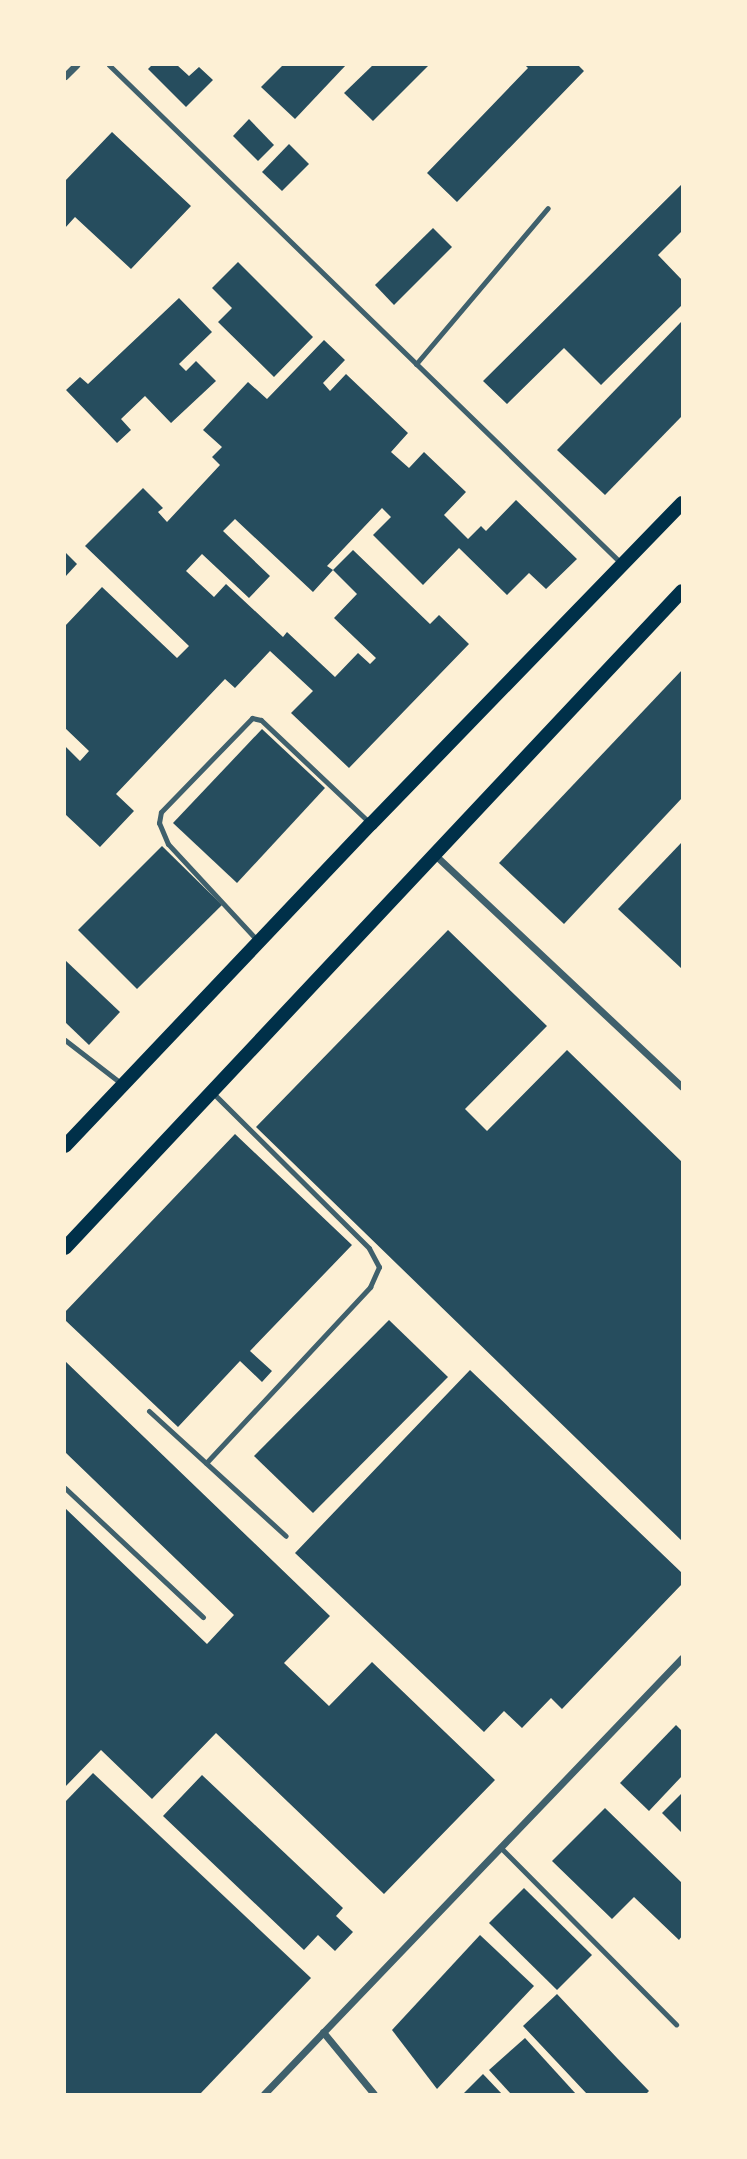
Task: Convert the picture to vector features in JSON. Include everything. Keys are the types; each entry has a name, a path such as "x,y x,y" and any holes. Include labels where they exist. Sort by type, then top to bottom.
{"main road":[{"path":"67,1140 682,503"},
{"path":"65,1248 682,591"}],"street":[{"path":"65,76 76,65"},
{"path":"434,855 682,1087"},
{"path":"264,2094 682,1658"},
{"path":"323,2032 374,2094"}],"lane":[{"path":"109,65 623,565"},
{"path":"416,364 548,208"},
{"path":"260,943 168,844 159,823 161,812 252,718 261,720 371,824"},
{"path":"65,1040 122,1084"},
{"path":"206,1463 370,1287 379,1268 369,1248 211,1092"},
{"path":"149,1411 286,1536"},
{"path":"65,1489 204,1617"},
{"path":"500,1847 676,2024"}],"building":[{"path":"152,65 177,65 189,76 199,67 213,80 186,107 148,69"},
{"path":"283,65 346,65 295,119 261,87"},
{"path":"373,65 429,65 373,121 344,93"},
{"path":"525,65 578,65 584,71 457,202 427,173 528,68"},
{"path":"249,119 274,145 258,161 233,136"},
{"path":"112,132 191,206 131,269 75,217 65,228 65,181"},
{"path":"289,144 309,164 282,191 262,172"},
{"path":"682,184 682,231 658,255 682,280 682,305 601,385 564,348 507,404 483,381"},
{"path":"433,228 452,247 394,305 375,285"},
{"path":"238,262 313,337 274,377 218,322 232,308 212,288"},
{"path":"179,298 212,332 179,364 186,371 196,361 216,381 171,423 145,396 121,419 131,430 117,443 66,390 80,377 88,384"},
{"path":"682,321 682,416 605,495 557,450"},
{"path":"324,340 345,360 323,383 330,391 346,374 408,433 391,452 409,468 424,452 466,492 444,515 468,539 481,526 486,531 516,500 577,559 546,589 529,573 507,595 459,548 423,585 373,535 391,517 382,508 327,566 333,570 353,550 430,624 439,615 469,644 349,768 291,713 313,691 270,651 235,688 225,679 116,794 134,811 100,847 65,814 65,746 80,761 89,751 65,728 65,626 102,587 177,658 189,646 85,546 143,488 163,508 158,512 167,522 220,465 212,457 222,447 203,430 248,382 267,399","holes":["235,519 313,592 333,570 357,594 334,618 376,658 370,664 358,653 335,677 287,632 283,637 226,584 214,597 186,571 202,554 249,598 270,576 223,531"]},
{"path":"65,552 77,564 65,577"},
{"path":"682,670 682,798 564,924 499,863"},
{"path":"262,729 325,788 237,883 173,823"},
{"path":"682,842 682,969 618,909"},
{"path":"162,846 222,905 137,989 78,930"},
{"path":"448,930 547,1026 465,1109 487,1131 567,1050 682,1162 682,1541 256,1127"},
{"path":"65,960 120,1012 89,1045 65,1022"},
{"path":"235,1134 352,1245 250,1351 272,1371 262,1382 240,1361 178,1427 65,1320 65,1312"},
{"path":"389,1320 448,1377 313,1513 254,1456"},
{"path":"65,1361 330,1616 284,1663 329,1706 372,1662 495,1780 384,1894 216,1733 152,1799 101,1750 65,1787 65,1508 207,1644 234,1615 65,1452"},
{"path":"470,1370 682,1573 682,1584 562,1709 551,1698 522,1728 504,1711 484,1732 295,1553"},
{"path":"676,1725 682,1731 682,1776 649,1811 620,1783"},
{"path":"93,1773 311,1978 200,2094 65,2093 65,1802"},
{"path":"202,1775 343,1908 336,1916 353,1932 335,1951 318,1935 304,1950 163,1816"},
{"path":"682,1793 682,1833 662,1813"},
{"path":"605,1808 682,1883 682,1936 679,1940 634,1897 612,1919 552,1861"},
{"path":"524,1888 592,1955 557,1990 489,1923"},
{"path":"480,1935 534,1986 437,2089 392,2030"},
{"path":"557,1994 649,2091 646,2094 587,2094 523,2026"},
{"path":"525,2038 576,2094 511,2094 489,2070"},
{"path":"483,2074 502,2094 463,2094"}]}
